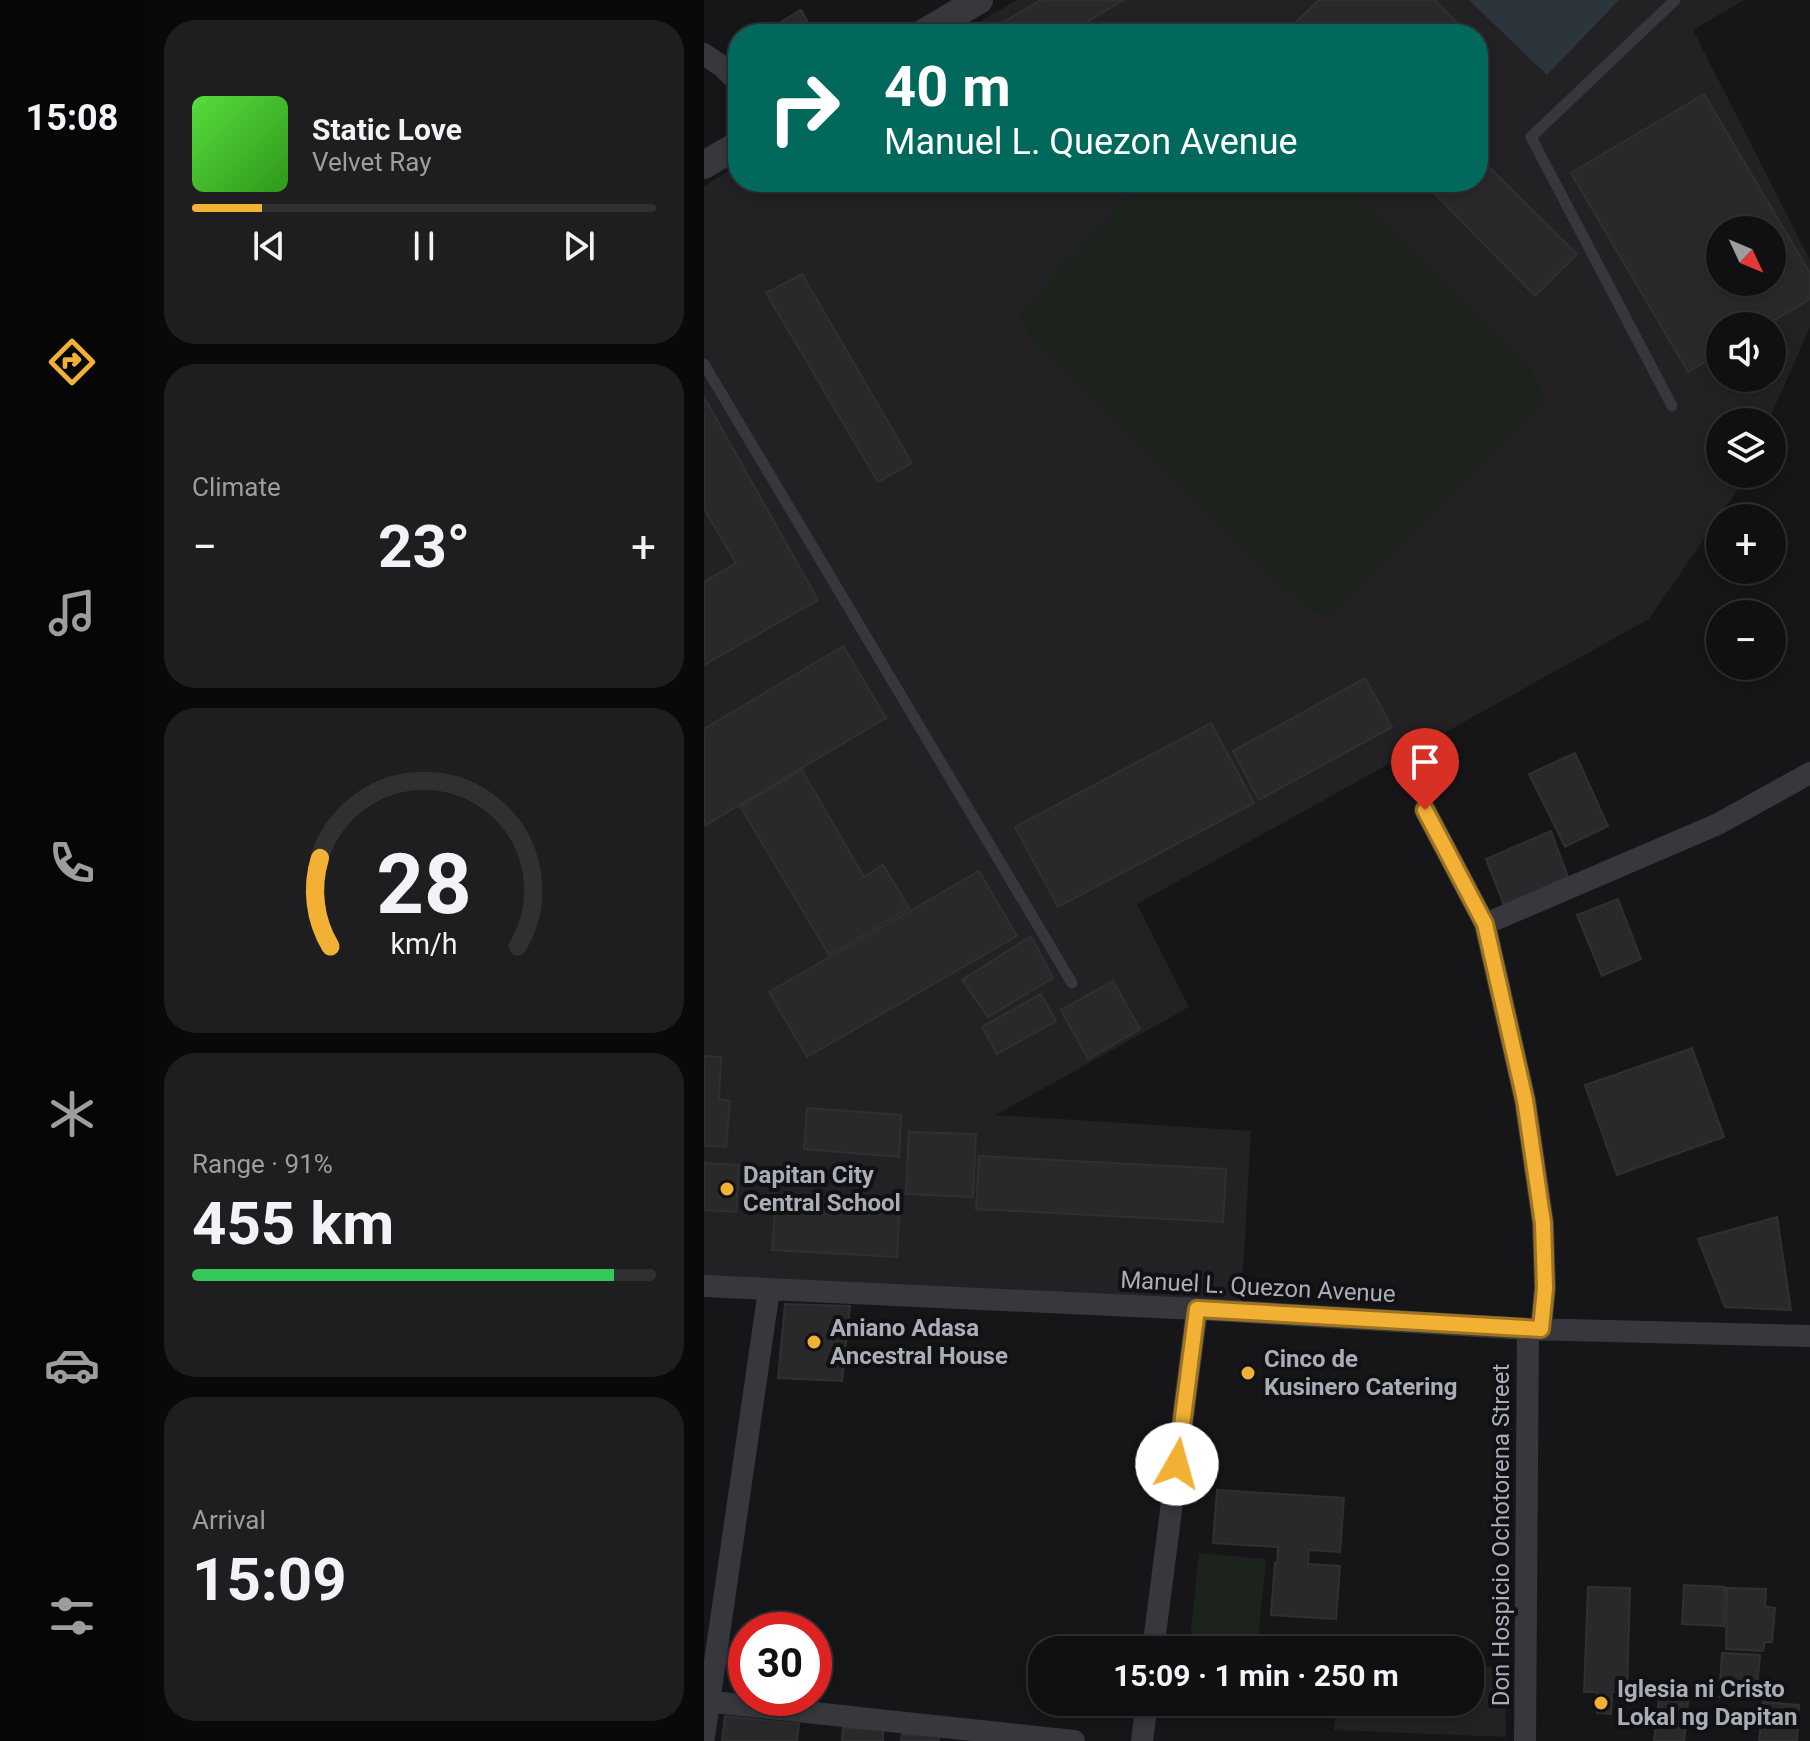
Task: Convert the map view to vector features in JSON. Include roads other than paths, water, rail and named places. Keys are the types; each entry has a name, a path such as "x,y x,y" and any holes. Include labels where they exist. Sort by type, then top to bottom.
{"street":[{"path":"939,24 979,0"},
{"path":"704,54 728,72"},
{"path":"704,165 728,151"},
{"path":"1485,924 1718,824 1810,773"},
{"name":"Don Hospicio Ochotorena Street","path":"1425,810 1485,924 1525,1100 1543,1223 1545,1288 1535,1329 1525,1741"},
{"name":"Manuel L. Quezon Avenue","path":"704,1286 1197,1309 1535,1329 1810,1336"},
{"path":"704,1737 769,1290"},
{"path":"1155,1636 1197,1309"},
{"path":"707,1702 1074,1741"},
{"path":"1142,1741 1145,1716"}],"lane":[{"path":"1672,406 1531,137 1675,0"},
{"path":"704,364 1072,983"}],"place":[{"name":"Dapitan City Central School","path":"727,1189"},
{"name":"Aniano Adasa Ancestral House","path":"814,1342"},
{"name":"Cinco de Kusinero Catering","path":"1248,1373"},
{"name":"Iglesia ni Cristo Lokal ng Dapitan","path":"1601,1703"}]}
